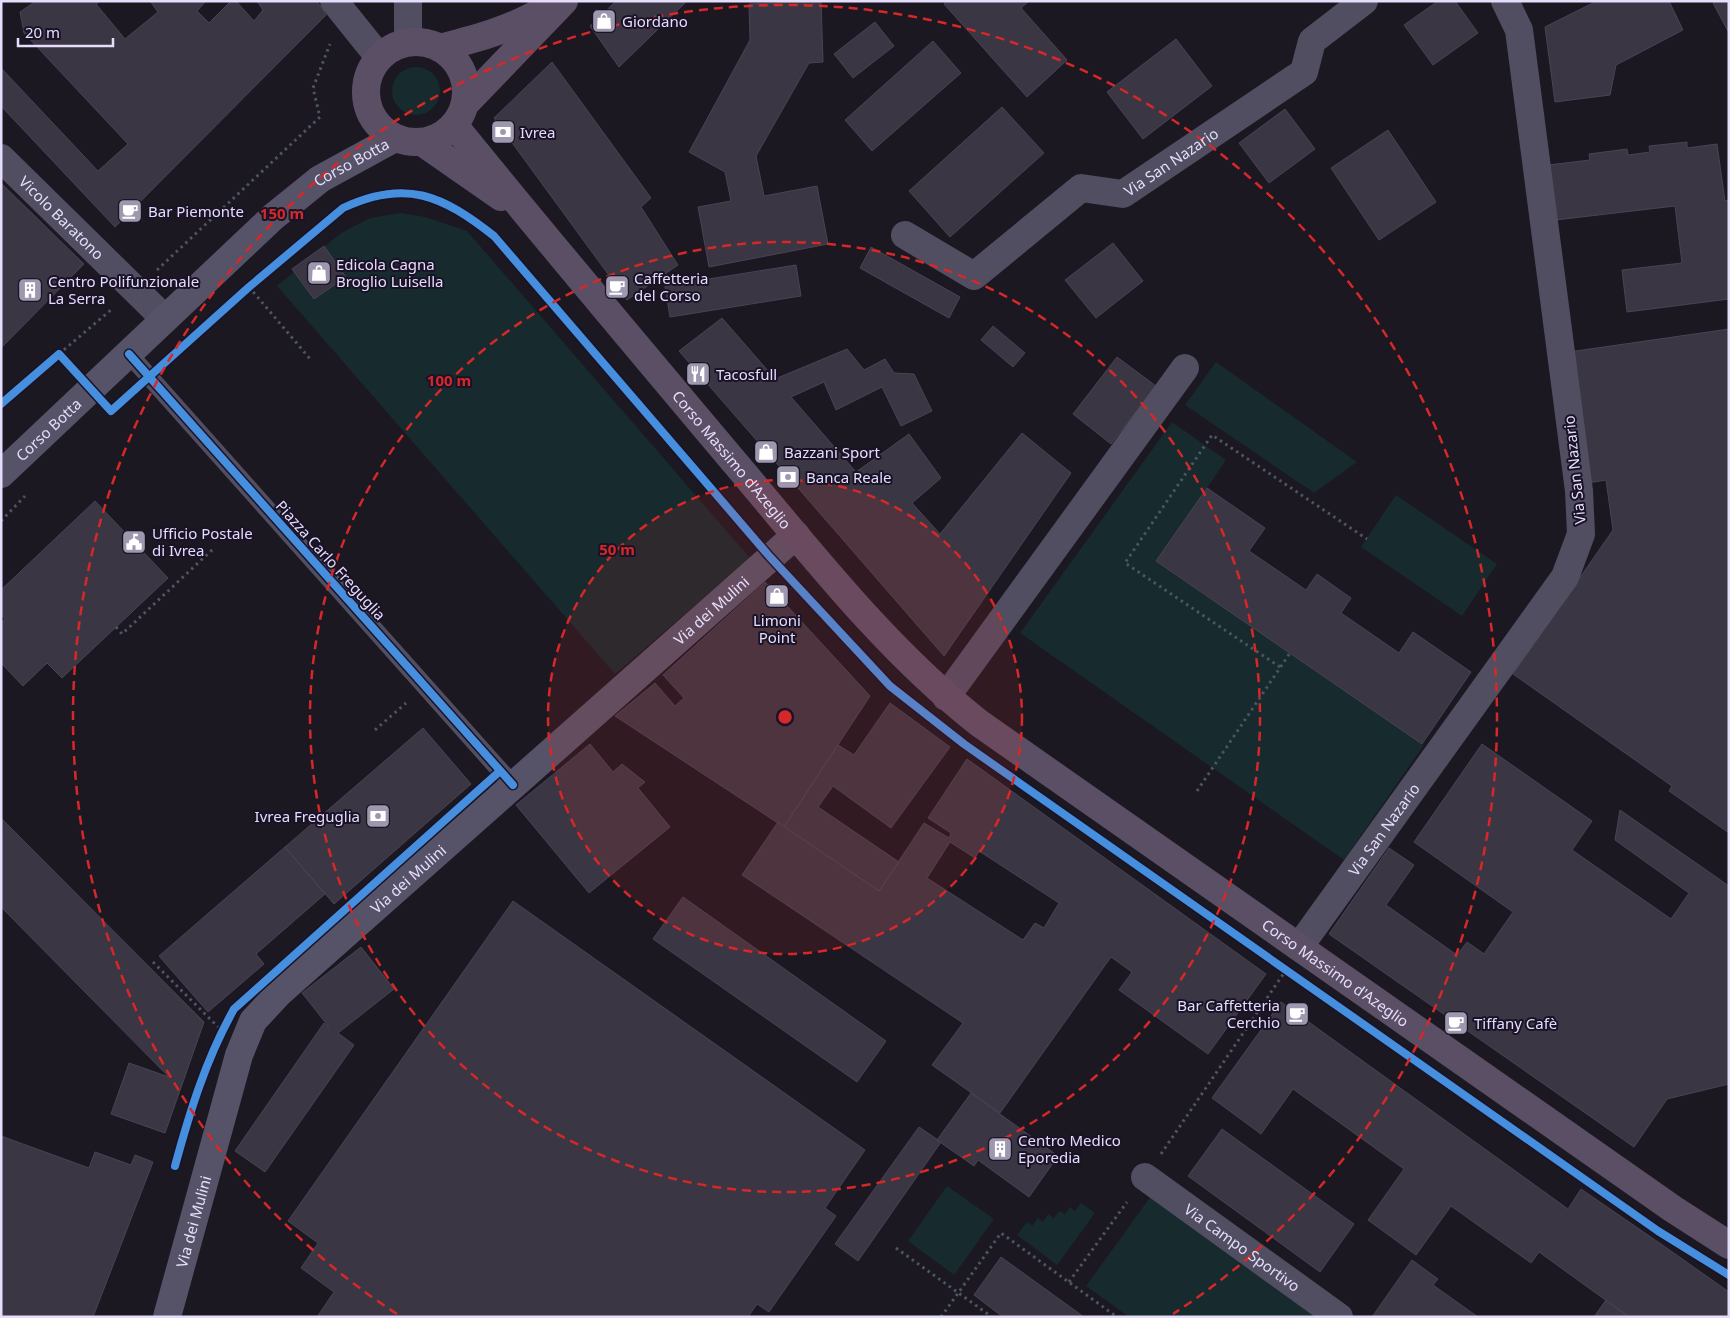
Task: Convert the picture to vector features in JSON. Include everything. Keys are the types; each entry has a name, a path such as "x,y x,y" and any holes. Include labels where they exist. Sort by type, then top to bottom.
{"main road":[{"path":"440,48 487,36 516,25 558,1"},
{"path":"459,114 466,89 462,72 453,58 440,48 429,43 408,42 390,48 379,57 367,78 365,95 367,107 377,124 395,138 422,142 440,136 564,1"},
{"name":"Corso Massimo d'Azeglio","path":"459,114 526,215 796,535 902,654 946,697 1293,959 1729,1245"},
{"name":"Corso Massimo d'Azeglio","path":"422,142 526,215"}],"street":[{"path":"408,1 408,42"},
{"name":"Via San Nazario","path":"905,235 974,276 1081,188 1123,194 1304,72 1312,41 1364,1"},
{"name":"Via San Nazario","path":"1293,959 1565,577 1581,534 1579,491 1519,30 1505,1"},
{"path":"338,7 379,57"},
{"name":"Corso Botta","path":"1,474 273,217 320,180 395,138"},
{"name":"Vicolo Baratono","path":"1,158 165,319"},
{"path":"946,697 1185,368"},
{"name":"Via dei Mulini","path":"167,1317 239,1055 253,1021 278,993 796,535"},
{"name":"Via Campo Sportivo","path":"1145,1177 1339,1317"}],"lane":[{"name":"Piazza Carlo Freguglia","path":"129,354 513,785"}],"path":[{"path":"59,354 195,236 320,117 313,88 338,7"},
{"path":"242,293 253,284 312,360"},
{"path":"1280,667 1125,563 1212,435 1367,538"},
{"path":"116,627 122,634 213,549"},
{"path":"1197,791 1290,653"},
{"path":"375,730 425,686"},
{"path":"1278,964 1293,959"},
{"path":"1293,959 1294,976"},
{"path":"1069,1282 1145,1177 1293,959"},
{"path":"153,962 222,1031"},
{"path":"941,1317 1001,1233 1117,1317"},
{"path":"896,1248 992,1317"}],"green space":[{"path":"411,67 421,67 433,74 440,86 440,96 433,108 421,115 411,115 403,111 396,104 392,96 392,86 396,78 403,71"},
{"path":"401,213 425,217 467,231 750,558 615,674 277,286 341,233 370,218"},
{"path":"1216,362 1357,462 1314,493 1185,405"},
{"path":"1172,422 1226,460 1157,562 1424,745 1344,860 1020,633"},
{"path":"1396,495 1497,564 1462,616 1361,547"},
{"path":"947,1186 994,1219 954,1275 908,1241"},
{"path":"1151,1196 1319,1317 1129,1317 1086,1286"},
{"path":"1081,1203 1095,1213 1057,1265 1017,1235 1027,1222 1032,1226 1038,1218 1043,1222 1048,1214 1054,1218 1059,1211 1065,1214 1070,1207 1075,1211"}],"building":[{"path":"36,1 100,1 96,4 125,39 158,12 150,1 206,1 197,11 209,23 231,1 236,1 254,21 263,10 257,1 317,1 326,15 115,227 1,106 1,68 98,171 128,144 24,33 20,12"},
{"path":"616,1 687,1 619,67 590,26"},
{"path":"821,1 823,62 809,63 756,156 764,196 817,186 828,244 709,267 698,207 731,201 725,172 689,152 750,40 749,4"},
{"path":"946,1 1029,1 1021,8 1067,60 1027,97 944,4"},
{"path":"1438,1 1455,1 1478,33 1433,65 1404,25"},
{"path":"1597,1 1669,1 1683,30 1616,65 1610,95 1555,102 1545,27"},
{"path":"1729,1 1729,33 1713,3"},
{"path":"875,22 894,46 853,78 834,54"},
{"path":"1176,39 1212,86 1143,139 1107,92"},
{"path":"933,41 961,73 872,151 845,120"},
{"path":"552,62 651,198 641,207 678,265 627,300 494,118"},
{"path":"1002,107 1044,153 950,237 909,191"},
{"path":"1285,109 1315,149 1269,183 1239,143"},
{"path":"1388,130 1436,202 1379,240 1331,168"},
{"path":"1687,142 1687,148 1717,144 1725,201 1729,200 1729,299 1627,312 1622,270 1682,263 1675,206 1547,221 1540,166 1590,160 1589,154 1627,149 1628,155 1650,152 1649,146"},
{"name":"Centro Polifunzionale La Serra","path":"1,183 84,264 1,348"},
{"path":"1113,243 1143,281 1096,318 1065,280"},
{"name":"Edicola Cagna Broglio Luisella","path":"324,246 346,277 314,299 292,269"},
{"path":"871,247 960,297 949,318 860,268"},
{"path":"796,265 801,296 670,317 665,286"},
{"path":"722,318 775,379 847,349 864,370 885,359 894,373 914,374 932,411 901,426 882,387 836,410 824,382 791,397 856,472 909,434 941,478 912,503 940,534 1022,433 1071,473 944,656 679,351"},
{"path":"993,326 1025,353 1013,367 981,340"},
{"path":"1729,329 1729,833 1669,791 1672,786 1513,674 1613,530 1606,480 1588,483 1569,352"},
{"path":"1117,357 1156,386 1111,444 1073,414"},
{"path":"1207,488 1265,528 1249,551 1306,590 1317,574 1351,598 1341,613 1399,653 1413,632 1471,672 1422,744 1156,561"},
{"path":"95,501 168,578 62,678 47,663 23,686 1,663 1,622 5,619 1,614 1,590"},
{"path":"765,582 870,696 784,827 615,716 655,683 675,706 684,698 663,675"},
{"path":"890,703 950,747 891,828 833,786 818,807 899,862 879,891 784,827 838,745 854,755"},
{"name":"Ivrea Freguglia","path":"423,728 471,784 334,904 285,847"},
{"path":"590,744 613,772 622,764 645,782 638,788 670,827 589,893 516,805"},
{"path":"1482,744 1592,821 1572,850 1671,919 1689,893 1615,840 1620,810 1729,886 1729,1084 1667,1099 1634,1147 1329,934 1389,848 1414,865 1386,905 1457,955 1467,942 1484,954 1513,912 1414,842"},
{"path":"967,759 1266,974 1208,1054 1119,990 1132,972 1111,957 1000,1113 932,1065 963,1023 742,875 778,822 879,891 924,823 949,838 951,833 928,818","holes":["950,842 975,858 979,851 1059,903 1044,928 1035,923 1023,940 927,878"]},
{"path":"1,818 204,1022 165,1133 111,1114 129,1063 169,1077 1,907"},
{"path":"285,847 325,894 256,954 264,964 208,1012 159,956"},
{"path":"683,897 886,1041 857,1082 653,939"},
{"path":"513,901 865,1150 825,1208 836,1216 769,1312 757,1304 748,1317 317,1317 334,1292 301,1268 318,1243 288,1221"},
{"path":"361,947 394,989 338,1033 354,1045 265,1172 235,1151 324,1023 329,1027 302,993"},
{"path":"1281,1002 1568,1209 1581,1189 1671,1251 1729,1292 1729,1317 1629,1317 1539,1252 1531,1263 1451,1206 1416,1255 1368,1220 1404,1169 1293,1089 1261,1134 1212,1098"},
{"name":"Centro Medico Eporedia","path":"971,1093 1058,1156 1029,1197 978,1160 974,1166 937,1140"},
{"path":"919,1127 941,1142 858,1261 835,1244"},
{"path":"1222,1129 1354,1224 1320,1272 1188,1176"},
{"path":"1,1136 89,1168 95,1152 131,1165 135,1155 153,1162 93,1317 1,1317"},
{"path":"1001,1257 1084,1317 1003,1317 974,1295"},
{"path":"1412,1260 1438,1279 1433,1285 1478,1317 1372,1317"},
{"path":"1606,1300 1629,1317 1594,1317"}],"cycle path":[{"path":"1,404 59,354 111,411 249,287 343,208 365,199 386,194 405,193 423,196 458,211 494,236 770,557 890,686 964,744 1048,803 1658,1231 1729,1275"},
{"path":"129,354 513,785"},
{"path":"175,1166 207,1066 234,1009 500,771"}],"place":[{"name":"Giordano","path":"604,21"},
{"name":"Ivrea","path":"503,132"},
{"name":"Bar Piemonte","path":"130,211"},
{"name":"Edicola Cagna Broglio Luisella","path":"319,273"},
{"name":"Caffetteria del Corso","path":"617,287"},
{"name":"Centro Polifunzionale La Serra","path":"30,290"},
{"name":"Tacosfull","path":"698,374"},
{"name":"Bazzani Sport","path":"766,452"},
{"name":"Banca Reale","path":"788,477"},
{"name":"Ufficio Postale di Ivrea","path":"134,542"},
{"name":"Limoni Point","path":"777,596"},
{"name":"Ivrea Freguglia","path":"378,816"},
{"name":"Bar Caffetteria Cerchio","path":"1297,1014"},
{"name":"Tiffany Cafè","path":"1456,1023"},
{"name":"Centro Medico Eporedia","path":"1000,1149"}]}
